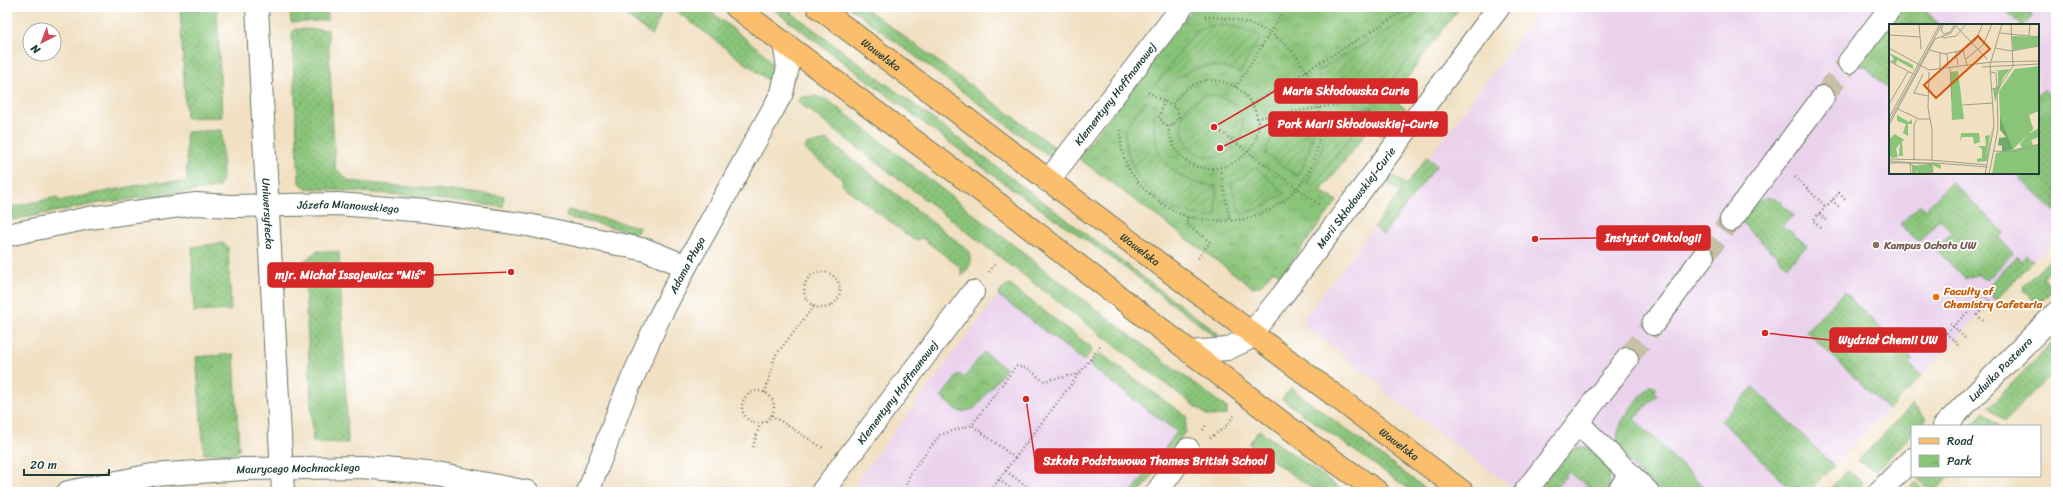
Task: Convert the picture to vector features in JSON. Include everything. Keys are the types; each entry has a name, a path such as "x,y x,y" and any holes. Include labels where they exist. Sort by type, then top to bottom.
{"main road":[{"path":"736,7 1310,444 1378,492"},
{"name":"Wawelska","path":"818,7 1463,492"}],"street":[{"name":"Uniwersytecka","path":"257,7 283,492"},
{"name":"Klementyny Hoffmanowej","path":"1048,180 1182,7"},
{"name":"Marii Skłodowskiej-Curie","path":"1190,352 1227,349 1240,344 1251,333 1264,318 1499,7"},
{"path":"1849,62 1891,7"},
{"name":"Adama Pługa","path":"588,492 634,373 686,266 782,93 788,66 784,43"},
{"path":"1731,220 1823,97"},
{"name":"Józefa Mianowskiego","path":"7,235 67,222 163,207 196,204 217,206 338,204 488,218 583,235 646,250 686,266"},
{"path":"1653,324 1703,257"},
{"name":"Klementyny Hoffmanowej","path":"822,492 973,292"},
{"name":"Ludwika Pasteura","path":"1945,425 2056,313"},
{"path":"1525,492 1626,359"},
{"path":"1578,423 1648,492"},
{"path":"1157,492 1188,449"},
{"path":"1879,492 1911,460"},
{"name":"Maurycego Mochnackiego","path":"68,492 152,475 282,468 363,467 437,474 528,492"},
{"path":"1618,492 1630,474"}],"path":[{"path":"1236,87 1286,7"},
{"path":"1252,104 1411,7"},
{"path":"1449,7 1450,11"},
{"path":"1123,126 1120,136 1124,155 1138,182 1159,203 1188,217 1215,221 1242,219 1266,211 1289,197 1296,188 1311,164 1318,146 1321,131 1319,107 1313,82 1307,70 1294,53 1270,32 1234,18 1203,17"},
{"path":"1164,101 1159,117 1164,124 1168,126 1173,144 1184,159 1201,168 1220,169 1236,163 1248,152 1256,135 1257,118 1252,104 1236,87 1217,80 1198,82 1176,99 1172,106 1178,111 1179,118 1173,125 1168,126"},
{"path":"1144,96 1147,91"},
{"path":"1257,118 1387,96"},
{"path":"1218,130 1339,219"},
{"path":"1220,169 1230,221"},
{"path":"1803,184 1826,207"},
{"path":"1820,228 1813,220 1832,200 1839,194 1846,201"},
{"path":"1832,200 1840,208"},
{"path":"1819,214 1827,221"},
{"path":"1188,217 1186,224 1210,242 1198,258"},
{"path":"822,272 830,274 840,285 840,294 837,301 830,306 822,308 814,306 808,301 804,294 805,286 809,278 822,272"},
{"path":"1947,333 1984,295 1990,300 1977,315 1984,322"},
{"path":"765,394 775,356 814,306"},
{"path":"1950,323 1967,340"},
{"path":"1943,330 1960,347"},
{"path":"993,487 1101,345"},
{"path":"909,492 906,485 911,472 940,435 972,425 1016,366 1029,369 1043,381 1079,374"},
{"path":"752,447 760,424 771,415 774,407 771,399 758,391 750,394 744,400 742,408 744,415 750,421 760,424"},
{"path":"771,415 823,448"},
{"path":"972,425 1015,458"},
{"path":"1006,471 1034,492"},
{"path":"999,480 1016,492"}],"shaded area":[{"path":"1542,7 2056,7 2056,240 2034,262 2032,261 1808,492 1519,492 1382,390 1384,387 1301,323 1427,157 1429,158"},
{"path":"998,295 1177,432 1132,492 864,492 854,485"}],"green space":[{"path":"180,7 217,7 222,117 186,118"},
{"path":"290,7 327,7 328,20 291,23"},
{"path":"614,7 649,7 661,15 652,35"},
{"path":"671,7 705,7 765,54 773,66 775,78 773,84"},
{"path":"770,7 784,7 1219,334 1216,337 1116,261 1005,184"},
{"path":"849,7 864,7 1060,151 1054,156 1050,157"},
{"path":"1194,7 1460,7 1392,98 1406,109 1385,138 1370,128 1321,191 1337,201 1281,275 1273,270 1260,286 1252,287 1078,158"},
{"path":"1428,7 1440,7 1443,14 1388,86 1325,99 1322,85 1316,72"},
{"path":"1900,7 1922,7 1939,24 1889,24 1889,90 1865,66 1859,66"},
{"path":"2003,7 2026,7 2033,16 2025,24 2019,24"},
{"path":"1213,25 1238,28 1261,36 1240,73 1229,69 1208,66 1189,71 1180,76 1164,91 1155,85 1198,29"},
{"path":"295,29 328,30 335,168 349,181 504,196 503,207 403,195 305,188 299,182 292,33"},
{"path":"2044,89 2056,101 2056,213 2016,174 2039,174 2039,94"},
{"path":"1214,95 1223,97 1235,105 1242,117 1242,132 1240,141 1218,127 1215,131 1235,148 1217,156 1202,155 1191,148 1184,136 1182,123 1185,110 1196,100"},
{"path":"815,96 828,100 1081,298 1227,408 1227,415 1208,416 797,101 802,97"},
{"path":"1145,101 1156,106 1154,122 1155,137 1165,162 1174,171 1186,179 1200,184 1216,186 1216,217 1200,216 1174,209 1163,203 1154,195 1138,176 1128,154 1125,142 1125,129"},
{"path":"1373,107 1313,186 1307,182 1316,166 1322,149 1327,113"},
{"path":"1314,116 1310,147 1297,176 1265,154 1272,137 1273,122"},
{"path":"222,130 223,179 218,188 100,203 7,221 7,208 57,197 58,201 159,181 187,182 186,132"},
{"path":"827,140 968,250 971,261 969,267 962,276 960,267 922,238 914,240 843,186 842,179 804,149 806,145"},
{"path":"1427,157 1437,165 1383,235 1374,227 1400,193 1388,183 1394,176 1406,185"},
{"path":"1255,167 1285,193 1267,205 1241,215 1231,183 1243,177"},
{"path":"1952,181 2004,233 1999,238 2013,253 1987,280 1976,275 1965,279 1936,249 1952,232 1939,219 1919,242 1900,224 1920,205 1925,210"},
{"path":"1768,197 1780,201 1794,215 1782,227 1788,231 1789,230 1807,246 1787,266 1742,223 1755,202"},
{"path":"568,210 639,227 637,233 566,217"},
{"path":"223,243 228,247 231,310 194,312 192,247"},
{"path":"317,251 339,252 348,443 313,442 304,261"},
{"path":"2056,253 2056,263 2042,277 2053,289 2038,305 2023,291 2024,286"},
{"path":"2026,255 2033,261 1996,300 1992,297 1993,290 1990,283 2017,256 2021,260"},
{"path":"1010,285 1091,347 1092,351 1084,361 998,295 1004,287"},
{"path":"1844,292 1913,360 1909,364 1922,376 1888,410 1806,331"},
{"path":"2054,341 2056,343 2056,369 2004,422 1989,407"},
{"path":"984,352 1006,369 974,409 960,412 941,397 959,374 964,378"},
{"path":"234,354 239,450 236,453 204,454 196,357"},
{"path":"1101,354 1187,417 1185,432 1140,492 1132,492 1177,432 1089,365 1097,355"},
{"path":"1652,384 1657,389 1654,392 1657,395 1634,419 1709,492 1660,492 1624,457 1619,447 1617,438 1619,428 1631,408"},
{"path":"1753,387 1834,466 1808,492 1794,492 1721,421"},
{"path":"1291,388 1430,492 1413,492 1282,399"},
{"path":"1912,405 1925,417 1926,420 1921,425 1911,425 1911,435 1876,471 1858,461"},
{"path":"1984,412 1997,425 1971,425"},
{"path":"1259,430 1345,492 1317,492 1249,444"},
{"path":"1586,447 1597,454 1606,465 1609,479 1608,492 1587,492 1590,488 1569,472 1553,492 1535,492 1556,463 1577,448"},
{"path":"1847,471 1858,478 1863,484 1855,492 1827,492"},
{"path":"1920,477 1950,477 1935,492 1932,492 1918,479"},
{"path":"1915,482 1926,492 1905,492"}],"tunnel":[{"path":"1823,97 1849,62"},
{"path":"1703,257 1731,220"},
{"path":"1627,359 1653,324"}],"place":[{"name":"Marie Skłodowska Curie","path":"1214,127"},
{"name":"Park Marii Skłodowskiej-Curie","path":"1220,148"},
{"name":"Instytut Onkologii","path":"1535,239"},
{"name":"Kampus Ochota UW","path":"1876,245"},
{"name":"mjr. Michał Issajewicz \"Miś\"","path":"511,272"},
{"name":"Faculty of Chemistry Cafeteria","path":"1936,297"},
{"name":"Wydział Chemii UW","path":"1765,333"},
{"name":"Szkoła Podstawowa Thames British School","path":"1026,399"}]}
